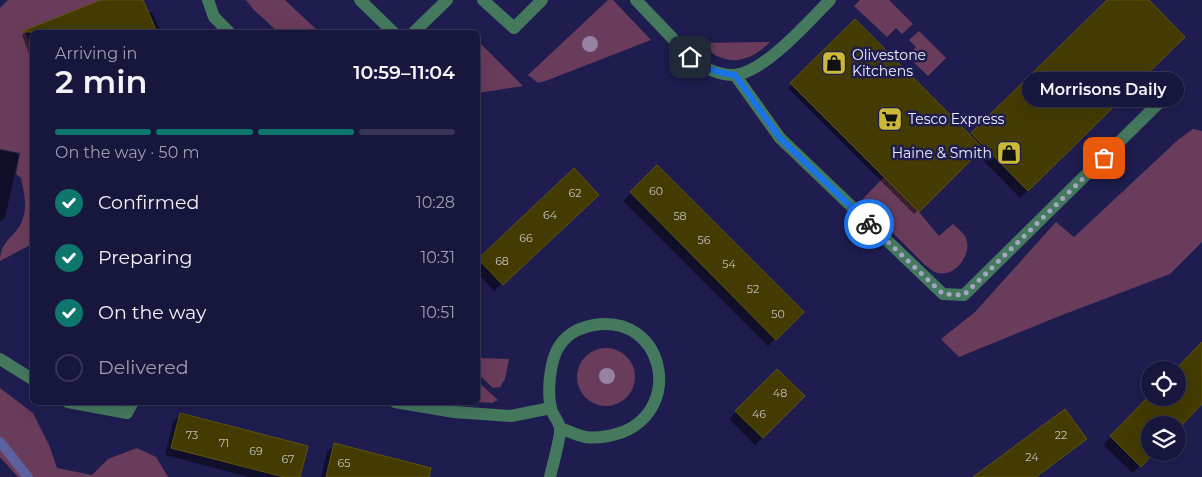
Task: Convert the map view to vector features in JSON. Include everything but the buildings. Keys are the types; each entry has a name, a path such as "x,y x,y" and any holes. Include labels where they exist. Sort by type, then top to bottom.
{"street":[{"path":"208,0 214,17 227,30"},
{"path":"360,0 391,30"},
{"path":"416,30 447,0"},
{"path":"483,0 514,28 542,0"},
{"path":"636,0 690,57 705,67 720,73 735,75 747,72 761,65 777,52 830,0"},
{"path":"735,75 780,138 943,294 964,295 1173,89"},
{"path":"550,477 560,428 551,408 550,372 556,353 570,333 586,326 606,323 629,328 643,338 655,353 660,377 657,399 646,417 629,429 612,436 586,437 560,428"},
{"path":"0,358 30,379"},
{"path":"84,405 127,413 131,405"},
{"path":"413,405 454,412 511,416 551,408"}],"shaded area":[{"path":"8,0 101,0 25,31 30,45 30,245 0,261 5,243 22,221 25,205 21,178 16,174 20,153 0,149 0,8"},
{"path":"246,0 285,0 317,30 276,30"},
{"path":"608,0 613,0 651,40 538,83 528,75"},
{"path":"860,0 889,0 913,24 902,34 896,28 887,37 854,6"},
{"path":"919,31 946,58 928,76 907,56 916,47 909,40"},
{"path":"770,42 753,55 735,60 717,56 700,43"},
{"path":"480,43 523,86 480,93"},
{"path":"1193,129 1202,131 1202,242 1170,274 959,357 941,339 975,312 1056,222 1074,237 1179,139"},
{"path":"884,177 919,212 939,236 953,224 964,234 967,252 955,269 942,274 931,270 861,201"},
{"path":"606,348 617,350 630,361 635,377 633,388 622,401 606,406 595,404 582,393 577,377 579,366 590,353"},
{"path":"480,358 509,359 505,379 500,387 493,388 480,376"},
{"path":"480,384 498,400 492,403 480,402"},
{"path":"0,388 33,413 49,445 57,468 92,475 108,459 137,448 156,457 168,477 18,477 0,457"}],"waterway":[{"path":"0,442 28,477"}],"way so far":[{"path":"869,224 943,294 964,295 1104,158"}],"place":[{"name":"Olivestone Kitchens","path":"834,63"},
{"name":"Tesco Express","path":"890,119"},
{"name":"Haine & Smith","path":"1009,153"},
{"name":"Morrisons Daily","path":"1104,158"}],"route":[{"path":"690,57 705,67 720,73 735,75 780,138 869,224"}]}
